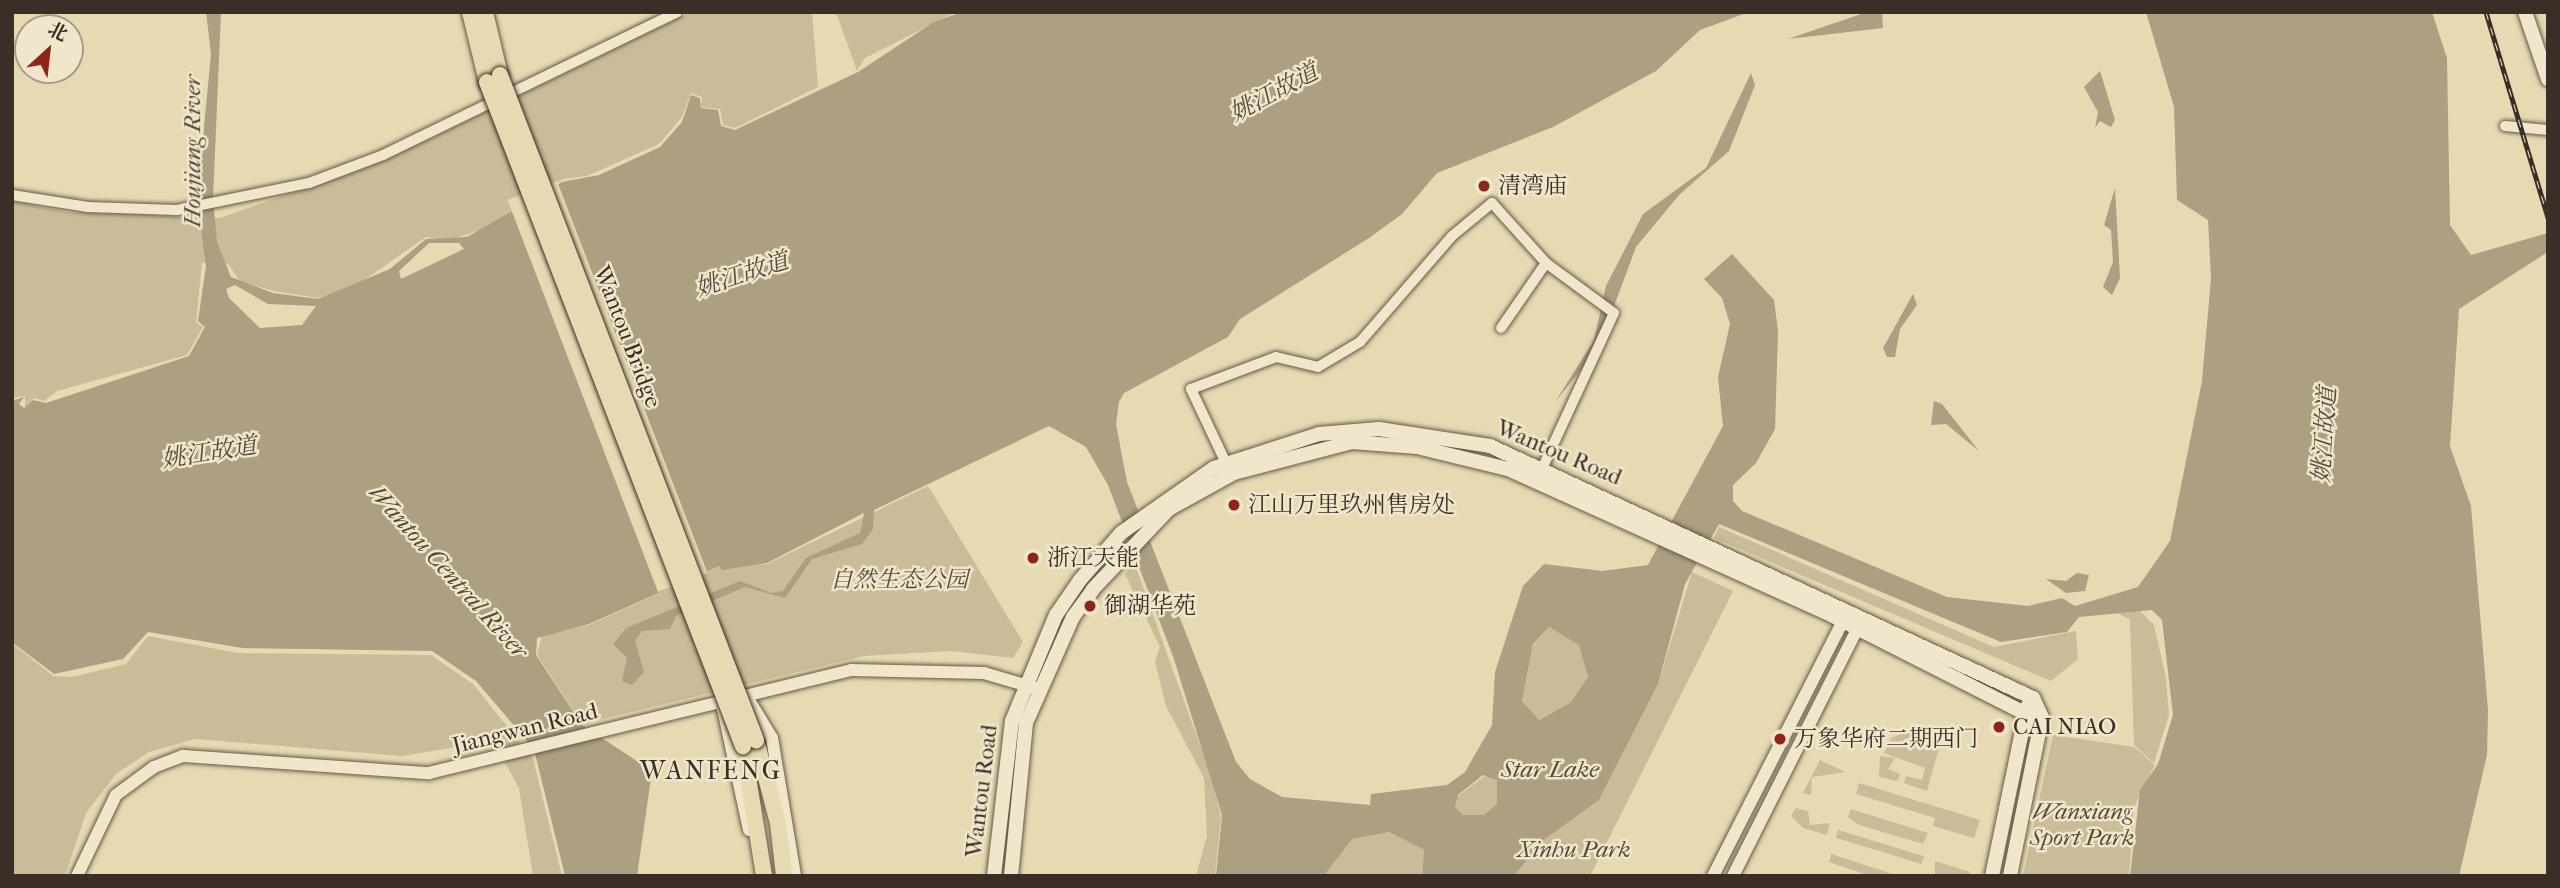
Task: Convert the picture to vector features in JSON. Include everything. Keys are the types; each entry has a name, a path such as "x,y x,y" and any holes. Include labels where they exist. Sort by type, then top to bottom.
{"main road":[{"path":"470,12 494,79"},
{"path":"485,12 494,79"},
{"path":"2525,12 2548,79"},
{"name":"Wantou Bridge","path":"494,79 712,616 749,743"},
{"name":"Wantou Bridge","path":"494,79 694,621 749,743"},
{"name":"Wantou Road","path":"994,876 1006,753 1031,687 1073,617 1128,536 1226,463 1320,434 1379,429 1490,446 1542,469 1662,531"},
{"name":"Wantou Road","path":"1155,514 1234,473 1352,442 1464,455 1710,552 1846,615 2024,716 2041,714 2030,696 1861,623"},
{"name":"Wantou Road","path":"1012,876 1023,741 1031,687"},
{"path":"1992,876 2030,696"},
{"path":"2010,876 2041,714"},
{"path":"749,743 763,835 764,876"},
{"path":"749,743 778,822 784,876"}],"street":[{"path":"12,195 88,207 184,209 309,183 383,155 677,12"},
{"path":"2505,126 2548,130"},
{"path":"1226,463 1191,388 1276,357 1318,367 1360,342 1452,236 1492,203 1546,263 1614,313 1542,469"},
{"path":"1501,328 1546,263"},
{"path":"1713,876 1846,615"},
{"path":"1733,876 1861,623"},
{"path":"1824,657 1837,669"},
{"name":"Jiangwan Road","path":"77,876 104,810 121,789 183,756 402,775 510,756 851,670 934,668 1031,687"},
{"path":"757,876 723,709 749,700 772,738 795,876"}],"green space":[{"path":"691,12 812,12 818,87 735,128 723,125 720,109 701,107 702,97 691,93 682,117 659,144 587,176 563,179 480,230 450,240 426,237 350,290 318,298 273,291 240,281 228,264 202,263 196,322 203,327 187,355 57,391 44,401 34,398 25,407 25,396 12,398 12,201 67,212 220,218 388,159"},
{"path":"829,12 956,12 865,58 857,71 837,15"},
{"name":"自然生态公园","path":"928,486 1023,642 1013,658 951,651 864,656 582,724 537,655 542,635 589,625 719,566 767,564"},
{"path":"1719,527 1994,647 2076,631 2078,659 2051,681 1714,538"},
{"path":"1134,562 1210,773 1221,816 1215,876 1196,876 1207,836 1204,778 1166,706 1155,661 1160,647 1125,574"},
{"name":"Xinhu Park","path":"1692,572 1733,591 1590,876 1514,876 1541,842 1599,800 1658,684"},
{"path":"2139,610 2154,625 2166,678 2169,715 2154,763 2134,745 2130,620 2118,613"},
{"path":"1549,627 1580,645 1588,677 1571,702 1538,720 1522,701 1533,645"},
{"path":"148,636 238,653 431,655 473,684 533,759 562,876 533,876 519,788 493,741 402,756 195,739 149,752 116,774 86,813 65,876 12,876 12,643 53,676 72,677 126,664"},
{"path":"1912,729 1939,748 1927,791 1904,783 1906,776 1922,780 1925,768 1884,753 1891,738"},
{"name":"Wanxiang Sport Park","path":"2053,735 2134,747 2155,765 2134,807 2129,876 2023,876"},
{"path":"1880,756 1895,758 1888,769 1900,774 1898,781 1879,777"},
{"path":"1820,760 1845,772 1812,777 1811,795 1803,793"},
{"path":"1489,773 1497,780 1497,804 1484,815 1463,815 1455,807 1458,796"},
{"path":"1859,783 1980,820 1974,838 1933,826 1935,818 1856,794"},
{"path":"1796,808 1808,811 1810,825 1830,823 1827,835 1803,828 1791,816"},
{"path":"1851,809 1928,833 1923,844 1859,825 1848,817"},
{"path":"1838,830 1924,856 1922,864 1836,838"},
{"path":"1389,832 1424,850 1422,876 1324,876 1352,839"},
{"path":"1831,854 1899,876 1870,876 1829,862"},
{"path":"1935,861 1970,872 1969,876 1935,876"}],"water":[{"path":"206,12 221,12 213,199 217,242 231,277 273,293 318,299 390,269 426,239 467,237 562,182 599,175 660,147 682,122 691,95 700,98 701,108 718,110 721,126 735,130 858,72 934,22 962,12 1749,12 1700,30 1656,71 1553,127 1437,173 1402,214 1369,238 1240,319 1228,337 1124,393 1119,402 1116,424 1127,482 1236,762 1250,779 1282,797 1370,805 1371,794 1447,785 1465,772 1492,725 1495,672 1523,586 1544,564 1602,571 1648,565 1723,426 1718,377 1730,324 1722,298 1704,279 1732,254 1774,300 1778,331 1775,429 1756,463 1733,485 1733,501 1742,511 1947,597 2028,606 2062,598 2075,606 2138,587 2170,541 2202,381 2211,278 2208,220 2177,200 2174,107 2146,12 2432,12 2447,58 2450,225 2471,255 2548,233 2548,252 2459,309 2450,446 2471,506 2488,710 2487,755 2459,876 2130,876 2140,790 2158,764 2173,715 2162,620 2152,610 2079,617 2067,632 2001,642 1719,524 1685,584 1658,684 1599,800 1541,842 1514,876 1422,876 1424,850 1389,832 1352,839 1324,876 1216,876 1222,815 1174,659 1108,485 1086,447 1049,426 874,510 873,529 862,544 812,559 785,598 745,587 676,616 670,629 642,631 635,641 644,672 632,685 622,681 627,658 613,644 626,628 740,581 771,593 783,591 806,558 860,533 864,513 767,563 722,570 719,566 589,624 537,638 536,655 582,725 652,771 637,876 565,876 534,749 476,681 432,651 242,648 148,632 123,659 54,674 12,642 12,401 24,397 19,404 24,408 33,400 46,403 189,356 205,327 198,321 206,266 197,200 211,54","holes":["429,243 459,243 464,249 401,279 399,271","235,285 268,304 316,306 302,325 260,328 229,298 226,289","1549,627 1579,645 1588,677 1571,702 1539,720 1522,701 1533,644","1483,775 1497,780 1497,804 1484,815 1463,815 1455,807 1458,795"]},
{"path":"1867,12 1894,12 1882,14 1883,28 1788,39"},
{"path":"2100,71 2115,120 2111,127 2100,121 2095,128 2098,112 2084,87"},
{"path":"1751,73 1755,85 1729,151 1679,195 1636,247 1598,349 1555,402 1594,340 1606,286 1643,214 1706,168"},
{"path":"2115,188 2120,278 2112,295 2103,287 2113,262 2111,230 2104,225"},
{"path":"1913,294 1917,305 1900,329 1895,357 1887,357 1883,348"},
{"path":"1934,401 1942,404 1979,451 1946,424 1931,425"},
{"path":"2077,573 2089,575 2085,591 2066,593 2046,579 2066,581"}],"pier":[{"path":"557,181 708,573 658,592 508,200"}],"railway":[{"path":"2486,12 2548,218"}],"place":[{"name":"清湾庙","path":"1484,186"},
{"name":"江山万里玖州售房处","path":"1234,505"},
{"name":"浙江天能","path":"1033,558"},
{"name":"御湖华苑","path":"1090,606"},
{"name":"CAI NIAO","path":"1999,727"},
{"name":"万象华府二期西门","path":"1780,739"}],"district":[{"name":"WANFENG","path":"711,771"}],"water label":[{"name":"姚江故道","path":"1274,93"},
{"name":"Houjiang River","path":"193,151"},
{"name":"姚江故道","path":"742,275"},
{"name":"姚江故道","path":"2325,435"},
{"name":"姚江故道","path":"209,453"},
{"name":"Wantou Central River","path":"448,572"},
{"name":"Star Lake","path":"1550,770"}]}
